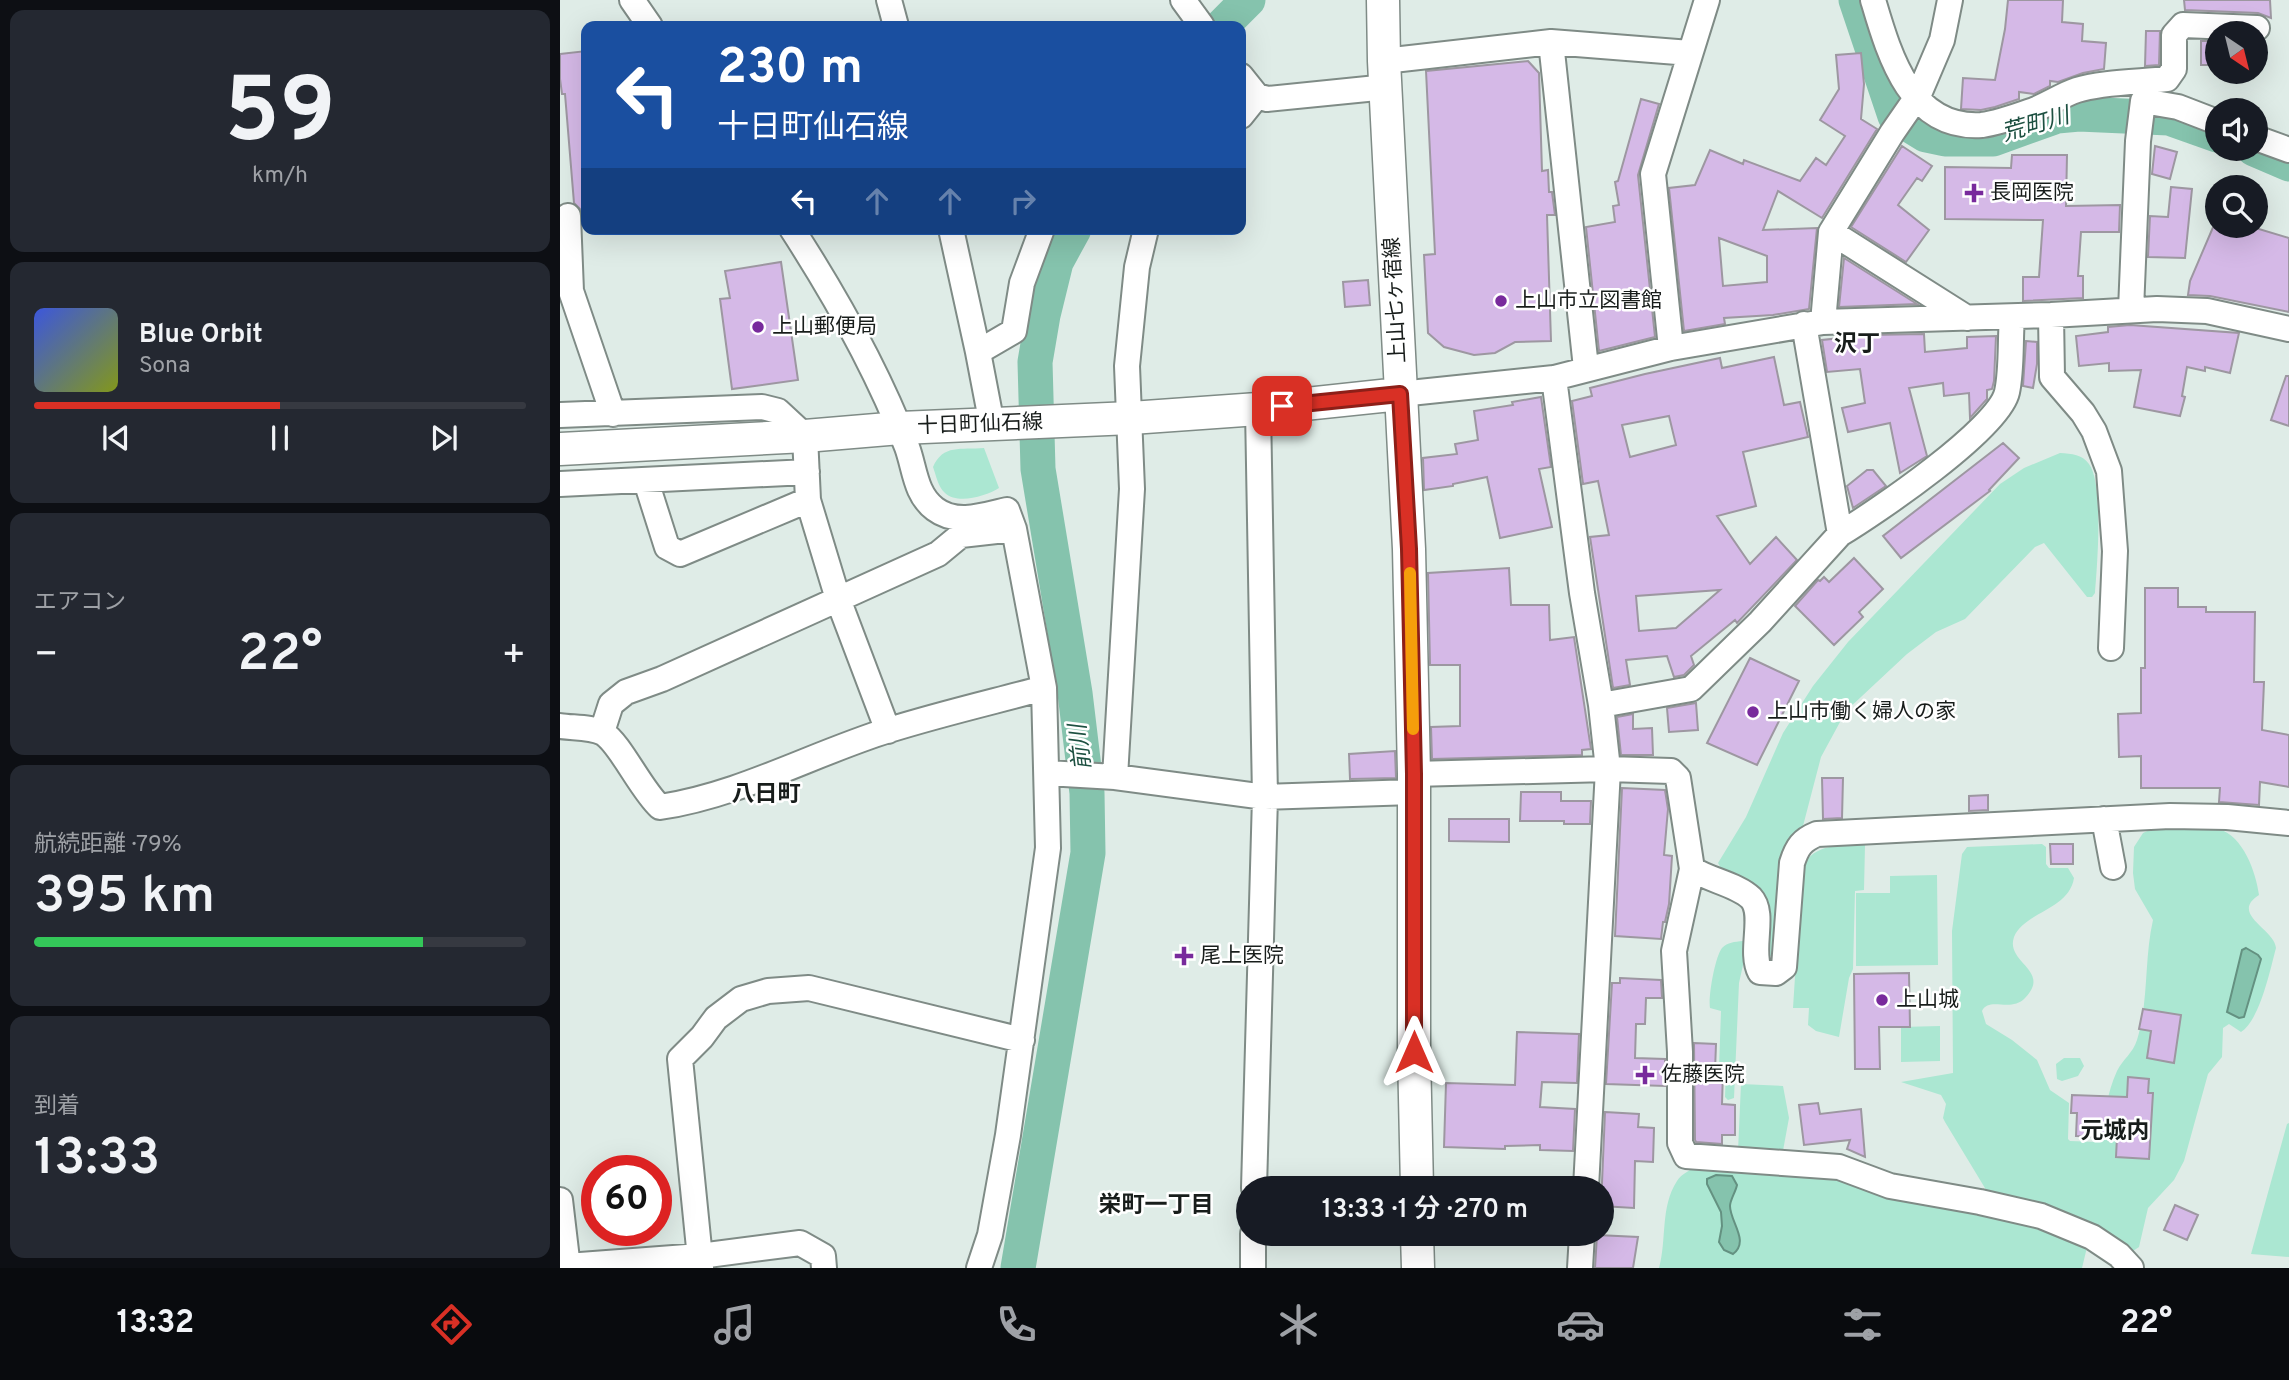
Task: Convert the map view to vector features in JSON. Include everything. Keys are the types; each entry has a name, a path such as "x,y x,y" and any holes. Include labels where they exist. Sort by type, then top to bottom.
{"main road":[{"name":"上山七ヶ宿線","path":"1383,0 1409,549 1417,1176"},
{"name":"十日町仙石線","path":"560,449 805,436 900,428 1131,418 1258,409 1400,394"},
{"path":"1418,1246 1418,1268"}],"street":[{"path":"632,0 647,21"},
{"path":"889,0 895,21"},
{"path":"1671,348 1653,174 1707,0"},
{"path":"1873,0 1899,76 1913,103 1951,122 1982,125 2031,112 2079,89 2167,79 2174,69 2174,35 2183,25 2205,26"},
{"path":"1840,534 1814,323 1831,232 1913,103 1942,40 1950,0"},
{"path":"1183,8 1197,21"},
{"path":"1551,42 1586,368"},
{"path":"1246,82 1257,96 1278,99 1385,74 1551,42 1690,53"},
{"path":"1246,110 1257,96"},
{"path":"2131,310 2138,141 2143,101 2178,107 2205,117"},
{"path":"2268,142 2289,149"},
{"path":"571,217 571,291 613,414"},
{"path":"1831,232 1967,318"},
{"path":"796,235 831,290 900,428 913,462 918,488 926,502 954,519 1007,510 1014,529 1044,688 1048,848 1022,1040 990,1235 979,1268"},
{"path":"952,235 978,352 1001,425"},
{"path":"978,352 1014,331 1022,283 1040,235"},
{"path":"1115,777 1132,489 1128,366 1137,267 1145,235"},
{"path":"1400,394 1554,378 1671,348 1814,323 2157,309 2207,312 2289,329"},
{"path":"2051,315 2052,377 2083,413 2094,431 2109,471 2115,551 2111,648"},
{"path":"1601,705 1691,689 1760,622 1840,534 1875,513 1940,463 1997,413 2007,394 2012,317"},
{"path":"1554,378 1608,769 1587,1176"},
{"path":"560,415 762,407 778,411 805,436 808,500 838,599 888,731"},
{"path":"1254,1176 1265,797 1258,409"},
{"path":"560,484 807,472"},
{"path":"646,481 667,547 680,554 808,500"},
{"path":"602,732 611,704 626,692 662,679 937,554 961,535 1014,529"},
{"path":"560,726 602,732 611,740 649,797 660,807 746,785 888,731 1044,688"},
{"path":"1047,773 1115,777 1265,797 1608,769 1671,771 1678,778 1692,869 1674,951 1680,1052 1680,1143 1686,1156 1839,1167 1889,1186 2041,1216 2092,1237 2119,1255 2131,1268"},
{"path":"1692,869 1751,898 1757,910 1755,963 1760,972 1776,973 1784,967 1792,863 1803,840 1817,834 2170,816 2227,817 2289,823"},
{"path":"2104,819 2113,867"},
{"path":"700,1262 680,1059 716,1018 741,999 768,991 809,988 1022,1040"},
{"path":"560,1200 568,1267 700,1262 800,1243 823,1256 824,1268"},
{"path":"1252,1268 1253,1246"},
{"path":"1580,1268 1581,1246"}],"shaded area":[{"path":"984,448 999,488 987,494 964,499 945,493 933,467 937,460 947,451"},
{"path":"2060,453 2083,458 2094,474 2098,507 2095,593 2092,597 2087,597 2044,543 2035,547 1965,619 1936,632 1907,654 1846,711 1821,757 1803,826 1786,844 1773,956 1766,956 1765,903 1722,870 1718,863 1746,817 1783,733 1813,686 1848,642 2000,484 2024,468"},
{"path":"2154,828 2219,829 2235,839 2247,856 2259,895 2251,902 2251,915 2269,934 2276,948 2254,1017 2241,1032 2229,1024 2223,1028 2222,1057 2208,1074 2184,1161 2174,1180 2148,1208 2139,1247 2127,1255 1991,1198 1943,1118 1946,1104 1941,1095 1901,1082 1953,1073 1952,931 1962,854 1967,847 2042,844 2046,847 2046,864 2049,868 2068,868 2074,878 2064,897 2027,922 2014,937 2016,954 2031,973 2032,988 2019,1002 1990,1005 1982,1011 1986,1024 2037,1060 2050,1090 2069,1103 2068,1139 2100,1140 2114,1079 2135,1045 2141,1025 2153,920 2135,889 2134,847 2143,833"},
{"path":"1864,844 1864,890 1855,891 1853,969 1849,978 1839,1037 1816,1031 1808,1025 1809,1008 1793,1008 1802,867 1807,859 1828,847"},
{"path":"1937,875 1938,965 1856,966 1856,893 1890,893 1890,876"},
{"path":"1743,941 1747,947 1739,983 1734,1098 1728,1100 1725,1097 1726,1069 1719,1068 1721,1011 1710,1008 1710,995 1722,948 1729,943"},
{"path":"2246,948 2261,959 2244,1017 2239,1018 2227,1012 2242,950"},
{"path":"1940,1026 1940,1061 1901,1062 1901,1027"},
{"path":"2064,1058 2080,1058 2084,1066 2078,1076 2062,1081 2057,1079 2056,1064"},
{"path":"1741,1084 1783,1086 1789,1118 1782,1156 1738,1151"},
{"path":"2289,1123 2289,1257 2251,1254 2287,1124"},
{"path":"1699,1165 1835,1172 1978,1209 2088,1243 2082,1268 1659,1268 1666,1213 1672,1191 1681,1176"},
{"path":"1716,1175 1732,1176 1737,1185 1730,1206 1740,1243 1733,1254 1724,1250 1719,1242 1721,1212 1707,1184 1707,1179"}],"building":[{"path":"2008,0 2063,0 2062,22 2083,24 2082,41 2106,43 2104,69 2058,82 2050,81 2050,86 2034,94 2019,92 2019,99 1995,107 1981,110 1961,109 1963,78 1995,80"},
{"path":"2184,0 2270,0 2271,18 2258,13 2185,10"},
{"path":"2146,31 2160,31 2159,65 2145,66"},
{"path":"2201,41 2205,41 2205,65 2201,65"},
{"path":"581,52 581,210 574,203 565,94 562,94 560,79 560,54"},
{"path":"1861,53 1864,84 1861,119 1877,129 1822,218 1778,191 1763,230 1817,228 1809,309 1773,315 1724,318 1725,324 1684,331 1669,188 1695,185 1710,150 1743,164 1744,160 1800,181 1816,158 1826,165 1845,136 1820,120 1839,89 1836,55","holes":["1719,238 1767,256 1767,282 1723,286"]},
{"path":"1528,61 1539,73 1542,171 1548,170 1549,192 1552,192 1555,215 1547,215 1551,341 1515,342 1495,353 1474,355 1444,347 1428,333 1424,255 1435,254 1426,71"},
{"path":"1641,99 1659,104 1638,175 1655,337 1599,351 1586,227 1615,222 1613,206 1619,205 1615,182 1618,181"},
{"path":"1902,146 1932,166 1922,181 1917,178 1898,205 1929,230 1906,262 1851,227"},
{"path":"2155,146 2177,152 2170,179 2152,174"},
{"path":"2012,155 2067,155 2066,206 2120,205 2119,232 2081,232 2078,276 2083,276 2083,298 2023,301 2023,277 2039,277 2043,220 1945,219 1945,167 2011,168"},
{"path":"2171,187 2192,189 2185,258 2148,257 2150,216 2168,217"},
{"path":"2268,232 2289,238 2289,312 2210,296 2188,295 2190,281 2208,238 2268,238"},
{"path":"1844,258 1917,304 1839,307"},
{"path":"781,262 798,380 732,389 720,299 730,298 725,271"},
{"path":"1368,280 1370,305 1345,307 1343,282"},
{"path":"2130,325 2239,333 2230,373 2205,367 2205,371 2187,367 2182,396 2185,397 2180,416 2134,407 2141,370 2109,371 2109,363 2079,366 2076,336 2108,332 2108,327"},
{"path":"1924,334 1925,352 1967,348 1967,337 1996,336 1994,381 1992,389 1987,390 1987,399 1970,418 1969,393 1944,396 1943,383 1909,388 1927,456 1900,473 1890,423 1848,432 1842,408 1865,403 1860,369 1827,372 1822,340 1870,335"},
{"path":"2026,341 2037,342 2033,388 2023,386"},
{"path":"1774,357 1784,405 1800,402 1808,437 1743,452 1756,506 1717,516 1750,564 1776,537 1797,560 1737,623 1735,620 1691,656 1694,665 1684,675 1674,677 1667,656 1626,660 1630,685 1613,688 1590,537 1609,535 1598,481 1583,484 1572,401 1592,396 1590,388 1645,374 1720,358 1722,368","holes":["1669,416 1676,445 1630,457 1622,425","1720,590 1676,628 1639,631 1636,596"]},
{"path":"2286,376 2289,376 2289,426 2271,420"},
{"path":"1541,397 1551,467 1539,469 1552,527 1500,538 1487,477 1424,490 1423,458 1457,454 1455,444 1478,440 1474,411 1513,405 1512,402"},
{"path":"2003,443 2019,458 1990,491 1901,558 1883,536"},
{"path":"1867,470 1873,470 1886,486 1853,508 1847,486"},
{"path":"1854,558 1883,589 1859,612 1863,617 1834,645 1795,606 1818,580 1824,577 1829,582"},
{"path":"1509,568 1511,605 1549,605 1550,640 1574,637 1591,749 1582,750 1582,755 1432,759 1431,727 1460,726 1460,665 1430,665 1428,573"},
{"path":"2145,588 2178,588 2178,607 2206,607 2206,612 2255,612 2254,682 2264,682 2262,730 2289,735 2289,787 2260,782 2259,805 2219,802 2220,788 2141,788 2141,756 2119,757 2118,714 2141,713 2141,668 2145,668"},
{"name":"上山市働く婦人の家","path":"1750,658 1799,681 1757,765 1707,743"},
{"path":"1696,703 1698,730 1669,732 1667,708"},
{"path":"1633,714 1633,729 1652,728 1653,755 1621,755 1617,717"},
{"path":"1395,751 1396,778 1350,779 1349,754"},
{"path":"1822,778 1843,778 1842,818 1823,819"},
{"path":"1622,788 1665,790 1668,809 1664,855 1672,856 1669,904 1661,939 1615,936"},
{"path":"1521,792 1561,792 1561,801 1591,801 1590,824 1520,821"},
{"path":"1988,795 1988,810 1969,811 1969,796"},
{"path":"1449,819 1509,819 1509,842 1449,841"},
{"path":"2050,844 2073,844 2073,864 2051,864"},
{"name":"上山城","path":"1909,973 1910,1027 1879,1027 1880,1069 1855,1069 1854,974"},
{"path":"1620,978 1661,980 1662,998 1646,998 1645,1024 1636,1024 1635,1058 1665,1059 1665,1086 1606,1084 1612,983 1620,983"},
{"path":"2143,1009 2181,1015 2174,1063 2147,1058 2151,1031 2139,1029"},
{"path":"1517,1032 1579,1034 1577,1083 1542,1082 1540,1107 1575,1109 1573,1151 1540,1150 1540,1145 1505,1146 1505,1149 1444,1147 1446,1083 1515,1085"},
{"path":"1694,1043 1716,1044 1715,1071 1723,1071 1722,1104 1735,1105 1735,1135 1722,1135 1722,1144 1695,1140"},
{"path":"2128,1077 2149,1079 2148,1093 2153,1093 2149,1159 2116,1157 2117,1137 2076,1136 2077,1113 2071,1113 2072,1095 2127,1097"},
{"path":"1818,1103 1820,1114 1861,1109 1865,1157 1847,1149 1850,1140 1804,1145 1799,1105"},
{"path":"1605,1112 1639,1114 1638,1127 1654,1128 1653,1162 1635,1161 1634,1208 1614,1207 1614,1176 1602,1176"},
{"path":"2175,1205 2198,1215 2187,1240 2164,1230"},
{"path":"1614,1236 1638,1237 1633,1268 1595,1268 1596,1246 1614,1246"}],"waterway":[{"name":"前川","path":"1227,21 1248,0"},
{"name":"荒町川","path":"1856,0 1895,116 1926,135 1945,139 1993,139 2057,116 2079,114 2169,118 2205,131"},
{"name":"荒町川","path":"2268,155 2289,164"},
{"name":"前川","path":"1018,1268 1088,853 1087,793 1075,693 1038,469 1035,362 1056,262 1071,235"}],"slow traffic":[{"path":"1410,573 1413,729"}],"place":[{"name":"長岡医院","path":"1974,193"},
{"name":"上山市立図書館","path":"1501,301"},
{"name":"上山郵便局","path":"758,327"},
{"name":"上山市働く婦人の家","path":"1753,712"},
{"name":"尾上医院","path":"1184,956"},
{"name":"上山城","path":"1882,1000"},
{"name":"佐藤医院","path":"1645,1075"}],"district":[{"name":"沢丁","path":"1857,345"},
{"name":"八日町","path":"766,795"},
{"name":"元城内","path":"2115,1132"},
{"name":"栄町一丁目","path":"1156,1206"}],"route":[{"path":"1282,406 1400,394 1409,549 1414,774 1414,1052"}]}
